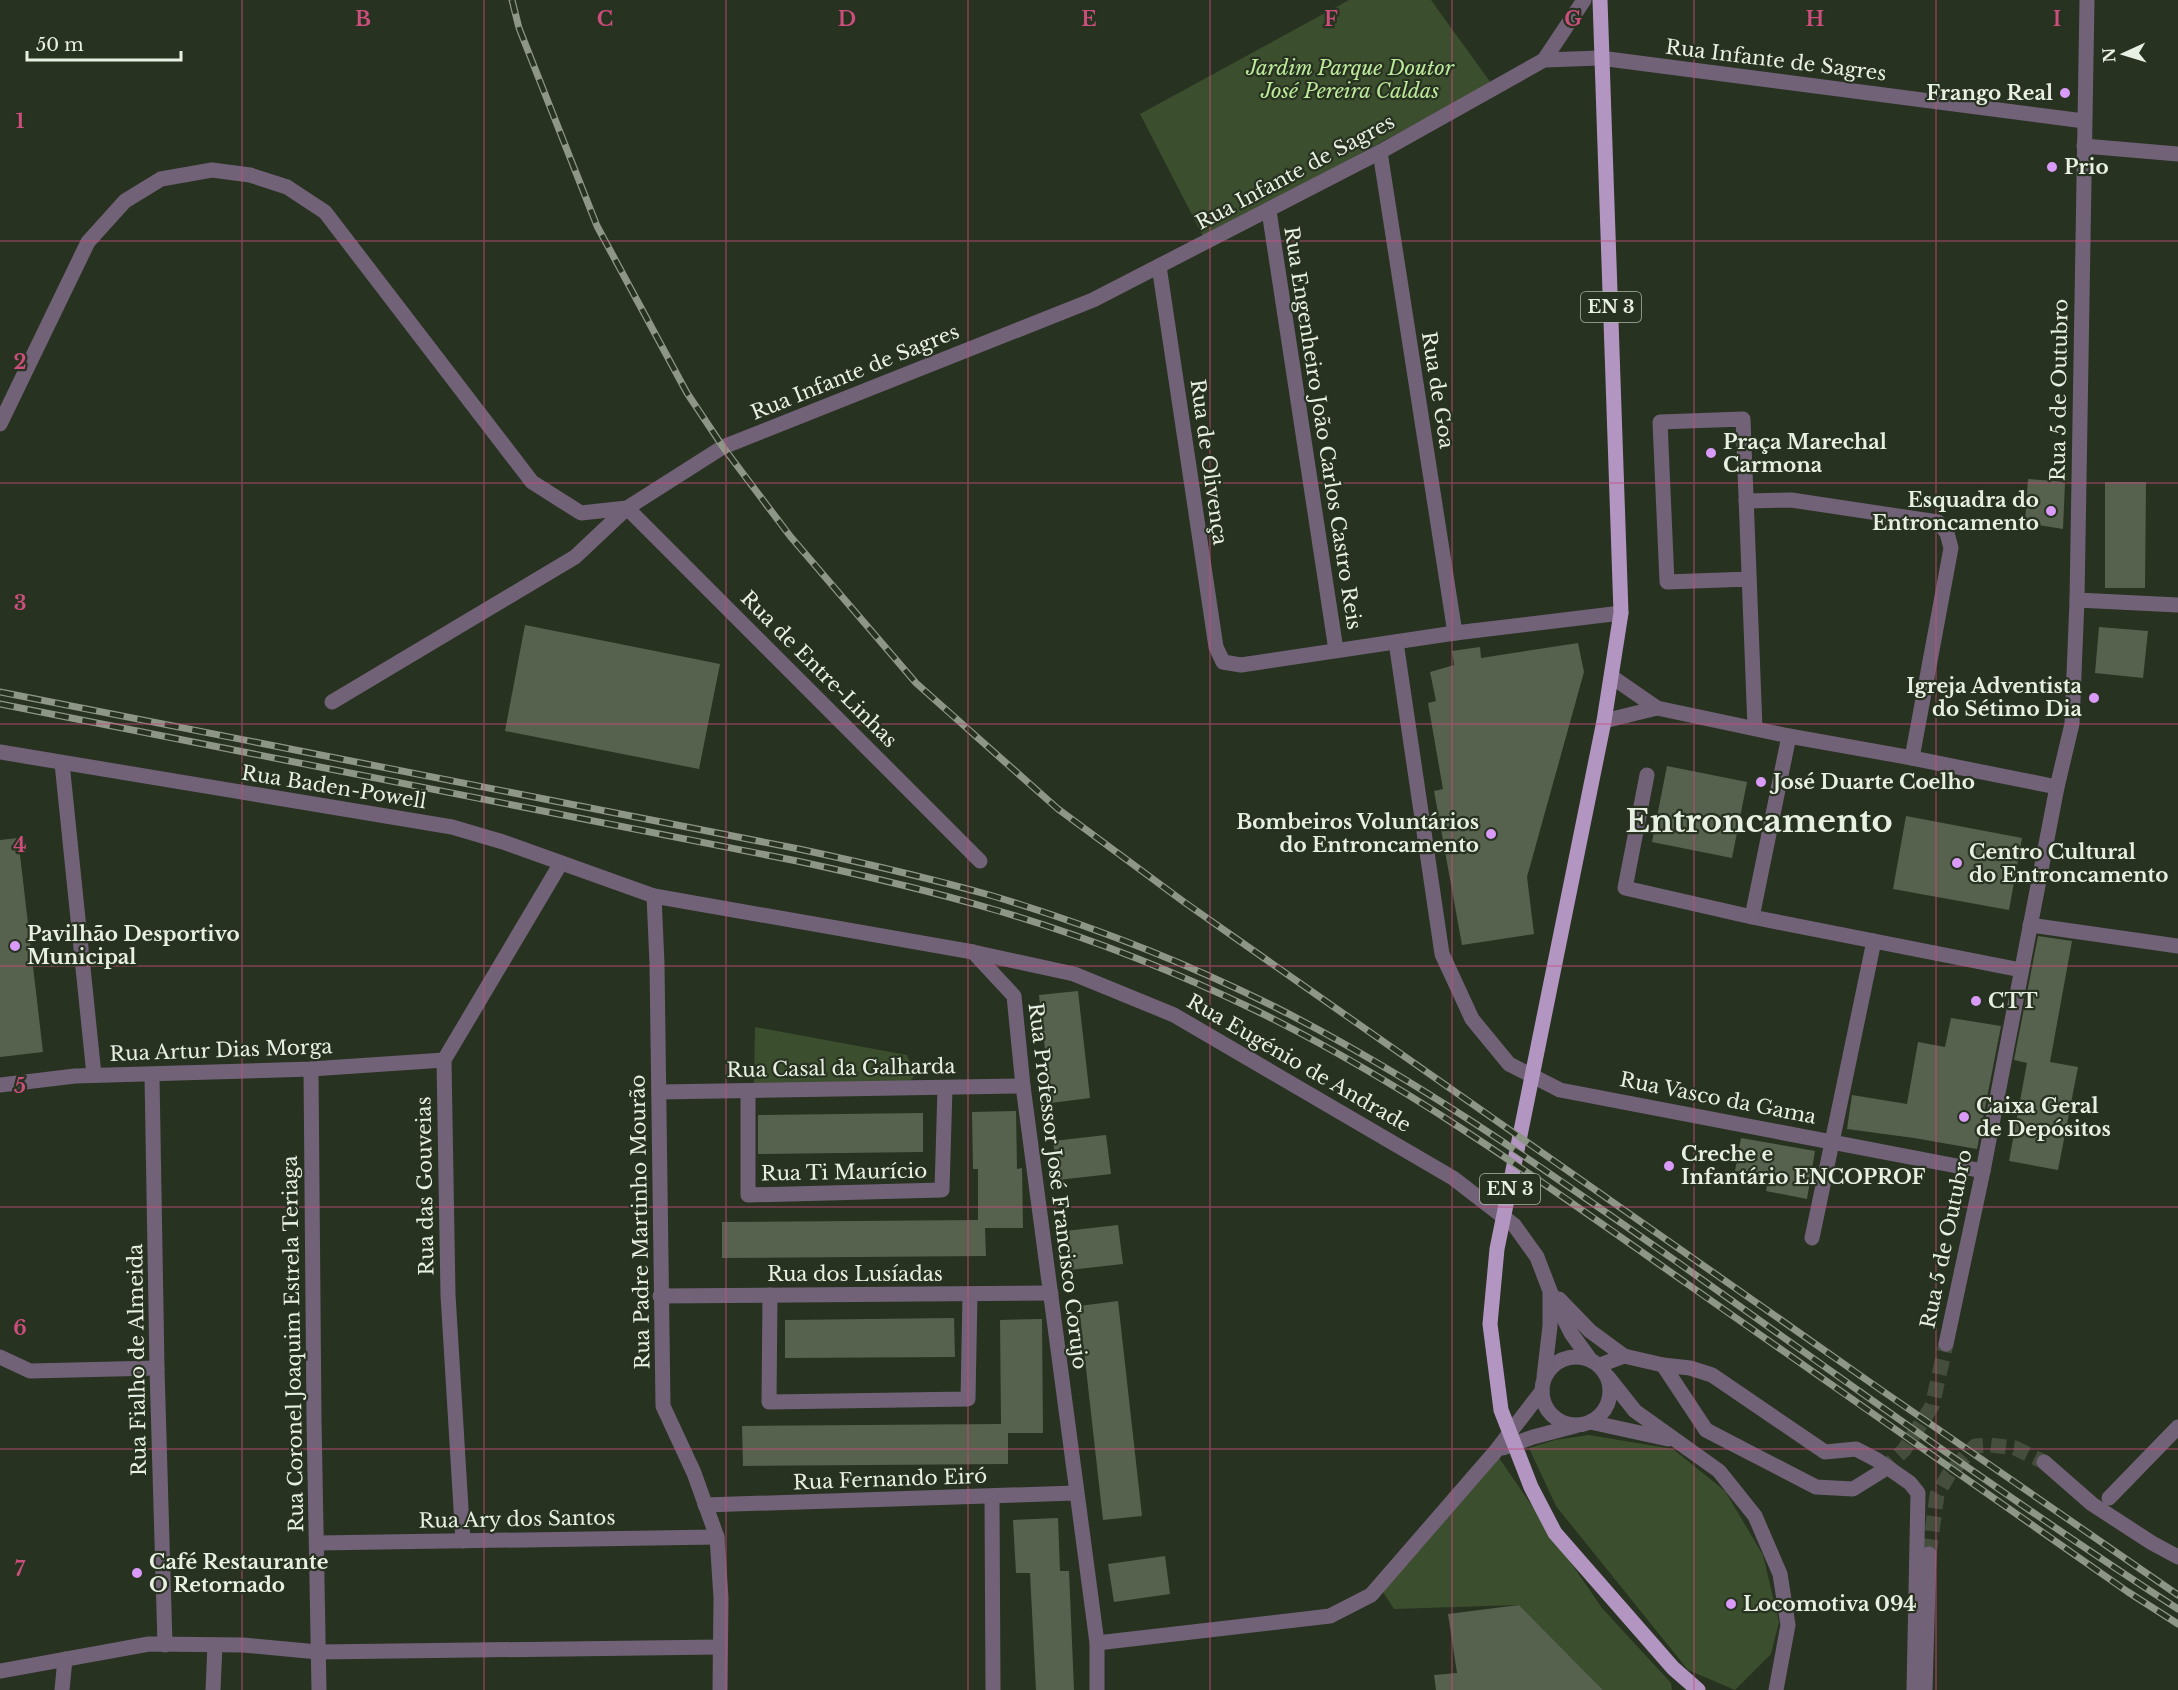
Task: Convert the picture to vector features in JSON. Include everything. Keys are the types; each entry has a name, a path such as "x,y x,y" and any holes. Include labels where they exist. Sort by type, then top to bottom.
{"main road":[{"name":"EN 3","path":"1600,0 1600,58 1611,284 1621,613 1604,721 1497,1249 1490,1324 1501,1410 1531,1487 1555,1533 1673,1668 1698,1690"},
{"name":"EN 3","path":"1673,1668 1685,1690"}],"street":[{"path":"1544,60 1584,0"},
{"name":"Rua 5 de Outubro","path":"1946,1344 1983,1171 2057,787 2072,724 2077,600 2087,0"},
{"name":"Rua Infante de Sagres","path":"333,702 575,557 627,508 723,447 1093,300 1380,152 1544,60 1600,58 2084,121"},
{"path":"2084,146 2178,154"},
{"name":"Rua de Goa","path":"1380,152 1455,633"},
{"path":"0,424 88,242 125,201 161,179 212,170 250,175 286,187 325,212 531,482 581,513 627,508"},
{"name":"Rua Engenheiro João Carlos Castro Reis","path":"1269,211 1336,650"},
{"name":"Rua de Olivença","path":"1159,266 1216,647 1223,662 1241,665 1336,650"},
{"path":"1749,579 1666,582 1660,422 1743,419 1755,728"},
{"path":"1746,501 1791,500 1938,522 1947,533 1951,549 1912,758"},
{"name":"Rua de Entre-Linhas","path":"627,508 980,861"},
{"path":"2077,600 2178,605"},
{"path":"1336,650 1621,613"},
{"name":"Rua Vasco da Gama","path":"1396,642 1442,954 1472,1019 1509,1064 1560,1090 1983,1171"},
{"path":"1612,677 1657,708 1789,736 2057,787"},
{"path":"1604,721 1657,708"},
{"path":"1752,917 1789,736"},
{"name":"Rua Baden-Powell","path":"0,752 452,827 654,896"},
{"path":"62,763 94,1076"},
{"path":"1647,775 1625,888 1752,917 2021,970"},
{"path":"444,1059 561,863"},
{"path":"654,896 973,952"},
{"name":"Rua Padre Martinho Mourão","path":"654,896 663,1406 694,1473 717,1537 721,1598 720,1690"},
{"path":"2030,925 2178,946"},
{"path":"1812,1238 1874,941"},
{"name":"Rua Professor José Francisco Corujo","path":"973,952 1014,996 1023,1086 1097,1643 1097,1690"},
{"name":"Rua Eugénio de Andrade","path":"973,952 1074,974 1174,1015 1453,1178 1514,1225 1537,1257 1570,1333 1635,1411 1719,1471 1755,1516 1780,1574 1788,1625 1775,1688"},
{"name":"Rua Artur Dias Morga","path":"0,1085 75,1076 311,1069 444,1059"},
{"name":"Rua das Gouveias","path":"444,1059 448,1295 463,1541"},
{"name":"Rua Coronel Joaquim Estrela Teriaga","path":"311,1069 319,1690"},
{"name":"Rua Fialho de Almeida","path":"152,1075 165,1645"},
{"name":"Rua Casal da Galharda","path":"659,1092 1023,1086"},
{"name":"Rua Ti Maurício","path":"748,1091 748,1195 942,1190 945,1088"},
{"name":"Rua Eugénio de Andrade","path":"1550,1291 1590,1331 1624,1356"},
{"name":"Rua Eugénio de Andrade","path":"1543,1385 1550,1326 1550,1291"},
{"name":"Rua dos Lusíadas","path":"660,1296 1051,1293"},
{"path":"770,1295 769,1402 968,1399 970,1294"},
{"path":"1097,1643 1330,1617 1371,1595 1495,1452 1543,1385 1551,1367 1562,1359 1575,1356 1599,1367 1611,1390 1608,1403 1601,1414 1583,1424 1533,1437 1495,1452"},
{"path":"1599,1367 1624,1356 1663,1365 1690,1368 1712,1375 1825,1452 1856,1449 1877,1460 1910,1483 1918,1493 1914,1690"},
{"path":"0,1357 30,1371 157,1368"},
{"path":"1663,1365 1706,1430 1816,1487 1853,1489 1882,1471"},
{"path":"1543,1385 1545,1404 1553,1416 1564,1423 1583,1424 1677,1440"},
{"path":"2109,1498 2178,1427"},
{"path":"2043,1462 2092,1504 2178,1557"},
{"name":"Rua Fernando Eiró","path":"705,1505 1076,1493"},
{"path":"992,1497 993,1690"},
{"name":"Rua Ary dos Santos","path":"317,1543 717,1537"},
{"path":"1925,1690 1929,1554"},
{"path":"0,1671 149,1644 243,1645 318,1652 720,1647"},
{"path":"213,1690 215,1645"},
{"path":"62,1690 65,1659"}],"green space":[{"name":"Jardim Parque Doutor José Pereira Caldas","path":"1349,0 1431,0 1491,83 1204,238 1140,114"},
{"path":"755,1027 907,1055 915,1075 909,1083 754,1083"},
{"path":"1589,1435 1673,1449 1725,1491 1763,1555 1779,1622 1771,1654 1735,1690 1688,1670 1556,1506 1529,1448 1555,1440"},
{"path":"1495,1452 1602,1608 1671,1683 1672,1690 1603,1690 1519,1605 1394,1609 1379,1586"}],"building":[{"path":"2028,479 2065,482 2063,529 2025,523"},
{"path":"2105,482 2146,482 2145,588 2105,588"},
{"path":"525,625 720,664 699,769 505,731"},
{"path":"2099,627 2148,631 2143,678 2095,673"},
{"name":"Bombeiros Voluntários do Entroncamento","path":"1578,643 1584,672 1527,877 1534,934 1462,945 1434,791 1443,789 1428,703 1436,701 1430,672 1454,665 1452,651 1480,647 1481,658"},
{"path":"1667,766 1747,782 1732,858 1652,842"},
{"name":"Centro Cultural do Entroncamento","path":"1906,816 2022,838 2009,910 1893,889"},
{"name":"Pavilhão Desportivo Municipal","path":"18,838 43,1052 0,1057 0,840"},
{"path":"2038,936 2072,941 2050,1062 2078,1067 2058,1170 2009,1161 2027,1063 2014,1060"},
{"path":"1078,991 1090,1098 1051,1103 1039,995"},
{"path":"1951,1018 2001,1026 1977,1149 1847,1129 1852,1095 1907,1104 1918,1042 1945,1047"},
{"path":"1016,1111 1017,1169 1022,1168 1023,1228 985,1228 986,1256 722,1258 722,1222 978,1220 978,1169 973,1169 972,1112"},
{"path":"923,1113 923,1152 758,1154 758,1115"},
{"path":"1106,1135 1111,1174 1058,1180 1053,1141"},
{"path":"1741,1138 1815,1151 1807,1199 1766,1191 1769,1177 1735,1171"},
{"path":"1118,1225 1123,1264 1069,1270 1065,1231"},
{"path":"1118,1301 1142,1516 1103,1520 1079,1306"},
{"path":"954,1318 955,1357 785,1358 785,1320"},
{"path":"1042,1319 1043,1433 1008,1433 1008,1464 743,1466 742,1426 1001,1424 1000,1320"},
{"path":"1058,1518 1060,1571 1069,1571 1074,1690 1036,1690 1030,1573 1016,1573 1013,1520"},
{"path":"1165,1556 1170,1594 1114,1602 1108,1564"},
{"path":"1519,1605 1603,1690 1436,1690 1434,1675 1457,1673 1448,1614"}],"tunnel":[{"path":"1882,1471 1904,1450 1932,1406 1946,1344"},
{"path":"1929,1554 1937,1495 1949,1474 1975,1446 2015,1448 2044,1462"}],"railway":[{"path":"512,0 519,28 597,226 687,393 723,447 790,536 916,683 1058,809 1184,902 2178,1595"},
{"path":"0,692 872,865 969,889 1029,907 1172,960 1275,1007 1429,1094 1528,1158 1987,1481 2178,1609"},
{"path":"0,704 870,877 1026,919 1126,954 1192,981 1314,1040 1424,1104 1582,1210 2128,1592 2178,1624"}],"place":[{"name":"Frango Real","path":"2065,93"},
{"name":"Prio","path":"2052,167"},
{"name":"Praça Marechal Carmona","path":"1711,453"},
{"name":"Esquadra do Entroncamento","path":"2051,511"},
{"name":"Igreja Adventista do Sétimo Dia","path":"2094,698"},
{"name":"José Duarte Coelho","path":"1761,782"},
{"name":"Bombeiros Voluntários do Entroncamento","path":"1491,834"},
{"name":"Centro Cultural do Entroncamento","path":"1957,863"},
{"name":"Pavilhão Desportivo Municipal","path":"15,946"},
{"name":"CTT","path":"1976,1001"},
{"name":"Caixa Geral de Depósitos","path":"1964,1117"},
{"name":"Creche e Infantário ENCOPROF","path":"1669,1166"},
{"name":"Café Restaurante O Retornado","path":"137,1573"},
{"name":"Locomotiva 094","path":"1731,1604"}],"district":[{"name":"Entroncamento","path":"1759,821"}]}
